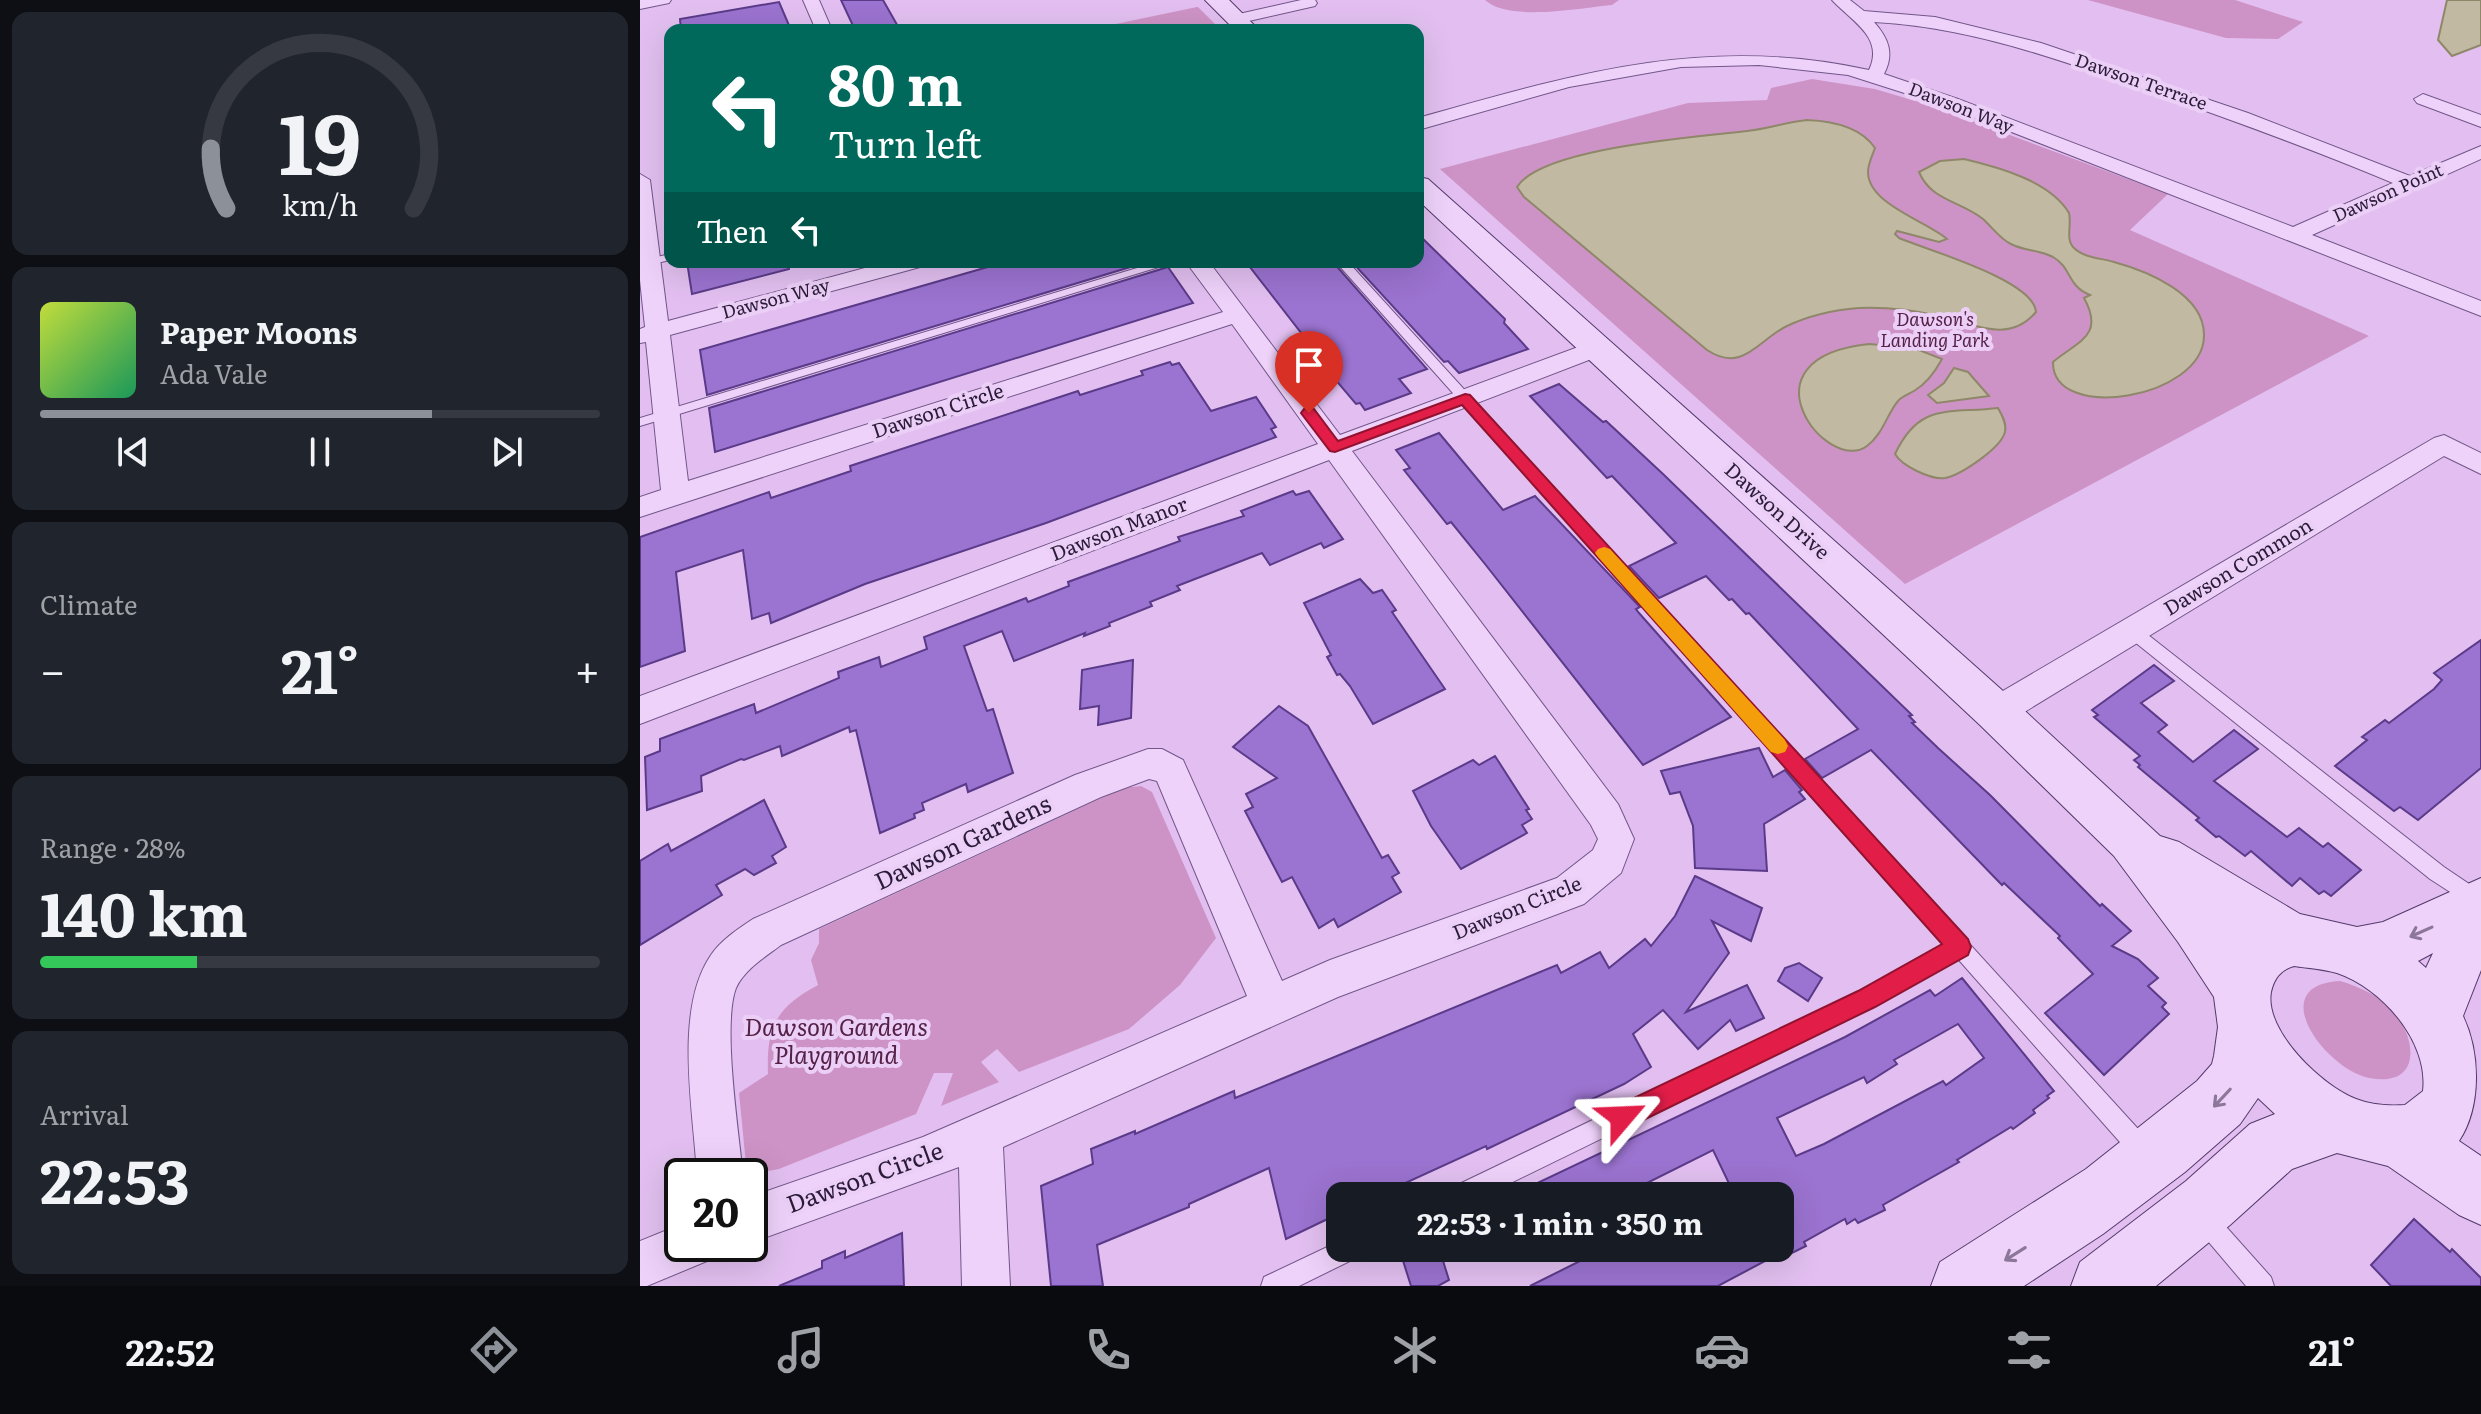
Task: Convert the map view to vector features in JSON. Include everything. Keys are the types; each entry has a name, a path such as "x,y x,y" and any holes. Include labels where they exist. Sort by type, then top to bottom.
{"street":[{"path":"640,4 663,0"},
{"path":"811,0 821,24"},
{"path":"1216,0 1242,24 1309,3"},
{"path":"1840,0 1861,16 1882,46 1881,67 1874,76"},
{"name":"Dawson Terrace","path":"1861,16 1914,18 1986,31 2294,135 2412,184"},
{"name":"Dawson Way","path":"1424,122 1618,71 1673,63 1720,59 1762,61 1874,76 2295,234 2481,309"},
{"path":"2423,99 2481,121"},
{"name":"Dawson Point","path":"2295,234 2481,152"},
{"path":"640,180 642,209 653,261 648,334 666,414 676,495"},
{"name":"Dawson Drive","path":"1424,190 2132,840 2204,933 2244,1008"},
{"path":"642,209 664,204"},
{"name":"Dawson Way","path":"648,334 890,268"},
{"name":"Dawson Circle","path":"768,1214 927,1158 1330,980 1570,891 1608,861 1616,839 1605,815 1202,268"},
{"name":"Dawson Circle","path":"640,507 1237,315"},
{"name":"Dawson Manor","path":"640,710 1598,348"},
{"name":"Dawson Common","path":"1996,712 2444,444 2481,465"},
{"name":"Dawson Gardens","path":"719,1158 710,1018 717,982 740,952 781,926 1088,786 1148,764 1162,764 1171,771 1272,1006"},
{"name":"Dawson Drive","path":"2132,840 2222,899 2294,940"},
{"path":"2357,954 2388,947 2481,903"},
{"path":"2433,1019 2481,903"},
{"path":"1964,1286 2088,1207 2150,1161 2231,1088 2242,1067 2244,1008 2256,957 2273,946 2294,940 2325,943 2357,954 2404,986 2433,1019 2449,1048 2468,1099 2452,1101 2441,1119 2422,1131 2397,1136 2369,1133 2338,1122 2308,1104 2281,1080 2260,1054 2244,1008"},
{"path":"2104,1286 2197,1212 2272,1146 2338,1122"},
{"path":"980,1134 986,1286"},
{"path":"2397,1136 2481,1193"},
{"path":"640,1265 664,1255"}],"lane":[{"path":"640,422 1149,268"},
{"path":"1347,268 2115,1118 2150,1161"},
{"path":"2132,631 2437,873 2481,903"},
{"path":"1488,1182 1866,999 1960,947"},
{"path":"2197,1212 2262,1286"},
{"path":"1273,1286 1326,1261"}],"green space":[{"path":"1485,0 1619,0 1612,5 1527,12 1496,7"},
{"path":"2088,0 2235,0 2303,22 2278,39 2226,38"},
{"path":"1197,7 1215,24 1116,24"},
{"name":"Dawson's Landing Park","path":"1812,79 1875,89 1932,106 2168,194 2130,230 2369,336 1905,584 1440,169 1688,103 1767,100 1771,88"},
{"name":"Dawson Gardens Playground","path":"1141,786 1152,792 1216,938 1180,985 1129,1029 1019,1072 997,1049 981,1062 999,1082 941,1106 953,1073 934,1073 916,1114 779,1169 768,1171 768,1158 745,1158 739,1093 768,1074 772,1031 784,1010 818,985 811,960 819,943 819,929 1123,788"},
{"path":"2340,981 2375,996 2393,1011 2401,1023 2407,1035 2410,1059 2406,1069 2398,1076 2369,1078 2352,1071 2335,1060 2309,1028 2304,1011 2306,997 2317,986"}],"shaded area":[{"path":"2447,0 2481,0 2481,45 2452,56 2438,40"},
{"path":"1807,120 1845,126 1862,134 1875,148 1868,172 1877,193 1887,203 1947,239 1939,242 1897,231 1895,234 1899,238 1999,278 2031,300 2036,312 2014,328 2002,330 1909,311 1869,308 1840,310 1787,326 1741,356 1720,356 1707,350 1524,197 1517,187 1532,173 1589,153"},
{"path":"1964,159 2007,171 2049,192 2069,213 2070,241 2078,251 2142,271 2185,297 2202,321 2204,336 2197,358 2180,375 2156,388 2128,396 2100,397 2076,393 2059,381 2053,362 2079,343 2090,329 2092,321 2084,298 2090,295 2077,287 2059,261 2007,242 1983,219 1931,189 1919,172 1940,161"},
{"path":"1869,344 1914,348 1942,359 1926,381 1898,401 1881,430 1867,446 1850,451 1832,445 1815,431 1803,412 1799,390 1807,370 1829,354"},
{"path":"1954,368 1968,372 1989,396 1937,403 1928,395 1944,383"},
{"path":"1998,408 2005,426 2002,438 1980,460 1961,472 1939,478 1910,467 1895,454 1915,425 1926,418 1951,411"}],"building":[{"path":"841,0 883,0 897,24 852,24"},
{"path":"779,2 788,24 680,24 680,19"},
{"path":"1424,240 1505,319 1504,323 1528,349 1459,373 1448,361 1444,362 1358,268 1424,268"},
{"path":"688,268 789,268 789,269 692,294"},
{"path":"984,268 1127,268 707,395 700,350"},
{"path":"1165,268 1169,268 1193,303 715,452 709,408"},
{"path":"1251,268 1338,268 1427,369 1399,379 1411,393 1365,410 1360,403 1356,404 1301,339 1305,338"},
{"path":"1170,362 1172,365 1179,363 1211,411 1256,397 1276,427 1271,429 1276,437 1046,523 865,584 771,623 769,613 752,619 743,550 676,572 685,651 640,667 640,537 769,492 771,498 851,471 850,466 1078,391 1080,395 1143,375 1141,371"},
{"path":"1559,384 1603,422 1606,421 1663,474 1912,715 1909,716 1915,722 1912,723 1990,795 2100,906 2102,904 2131,931 2112,946 2138,959 2158,978 2148,986 2166,1003 2162,1007 2169,1014 2104,1075 2045,1013 2093,974 2058,938 2060,936 2004,883 2002,885 1871,750 1822,778 1805,759 1858,729 1749,613 1746,614 1732,599 1729,600 1706,576 1659,598 1629,566 1676,543 1612,476 1607,478 1530,396"},
{"path":"1439,433 1503,510 1535,496 1640,607 1636,609 1639,613 1731,717 1643,765 1451,522 1447,524 1404,470 1410,468 1396,450"},
{"path":"1293,491 1296,495 1309,491 1343,539 1324,548 1321,543 1270,565 1262,553 1177,586 1180,590 1150,602 1152,606 1109,623 1110,626 1014,661 1002,631 964,646 987,711 993,709 1013,773 968,792 966,784 922,803 924,810 914,814 915,818 880,833 856,730 850,732 849,727 782,756 780,746 741,759 701,776 702,791 647,810 645,757 660,751 660,739 754,704 756,713 839,678 838,672 879,657 881,667 927,649 924,637 1026,598 1028,602 1069,586 1068,582 1180,541 1178,537 1244,516 1241,511"},
{"path":"1360,579 1373,593 1382,590 1396,610 1392,612 1445,689 1373,724 1350,686 1340,674 1337,675 1327,657 1331,655 1304,603"},
{"path":"2481,640 2481,768 2418,820 2400,807 2394,811 2335,766 2367,740 2362,737 2385,720 2389,723 2434,689 2442,680 2434,673"},
{"path":"1133,660 1131,718 1098,725 1099,706 1080,709 1082,670"},
{"path":"2154,665 2174,681 2141,703 2167,725 2158,732 2193,762 2234,730 2258,749 2214,781 2287,837 2299,828 2323,847 2328,843 2361,870 2331,896 2324,891 2319,894 2300,878 2292,886 2251,851 2245,856 2219,836 2216,837 2196,820 2199,818 2138,767 2140,765 2134,760 2140,756 2094,717 2098,715 2092,710"},
{"path":"1279,706 1308,726 1382,858 1388,855 1399,873 1392,877 1401,892 1338,927 1334,919 1319,928 1292,877 1282,882 1245,811 1253,807 1246,794 1277,778 1233,747"},
{"path":"1759,748 1773,777 1785,770 1802,790 1799,792 1805,799 1764,824 1767,871 1695,868 1693,826 1680,792 1670,794 1661,771"},
{"path":"1495,756 1529,809 1526,810 1532,819 1522,825 1527,833 1461,869 1431,826 1413,791 1473,760 1479,765"},
{"path":"764,800 786,847 772,856 776,863 754,875 745,869 716,885 722,895 640,945 640,861 668,844 671,851"},
{"path":"1695,876 1762,908 1751,941 1712,921 1729,953 1686,1012 1747,985 1764,1018 1736,1031 1730,1020 1698,1049 1663,1010 1633,1034 1651,1067 1624,1084 1487,1149 1486,1146 1408,1182 1326,1182 1326,1220 1286,1239 1269,1168 1189,1204 1189,1207 1097,1245 1103,1286 1051,1286 1041,1186 1093,1164 1091,1149 1135,1131 1135,1134 1234,1091 1235,1098 1557,965 1561,973 1600,952 1609,968 1645,939 1651,946 1675,916"},
{"path":"1799,963 1822,978 1808,1001 1778,981 1785,968"},
{"path":"1962,978 2054,1091 2033,1110 2035,1113 2013,1129 2011,1127 1957,1160 1959,1162 1883,1205 1885,1210 1858,1223 1855,1219 1847,1224 1845,1219 1804,1242 1806,1246 1794,1252 1794,1182 1728,1182 1713,1150 1649,1182 1539,1182 1845,1037 1930,990 1935,996","holes":["1958,1024 1984,1058 1946,1085 1943,1081 1796,1156 1777,1118 1864,1077 1867,1083 1897,1064 1894,1060"]},
{"path":"2414,1219 2450,1252 2452,1249 2481,1278 2481,1286 2391,1286 2371,1265"},
{"path":"902,1233 904,1286 779,1286 822,1268 822,1261 845,1251 845,1258"},
{"path":"1403,1262 1443,1262 1449,1280 1438,1286 1411,1286"},
{"path":"1578,1262 1763,1262 1718,1286 1530,1286"}],"slow traffic":[{"path":"1604,553 1778,746"}],"route":[{"path":"1309,413 1335,447 1465,398 1960,947 1866,999 1622,1117"}]}
